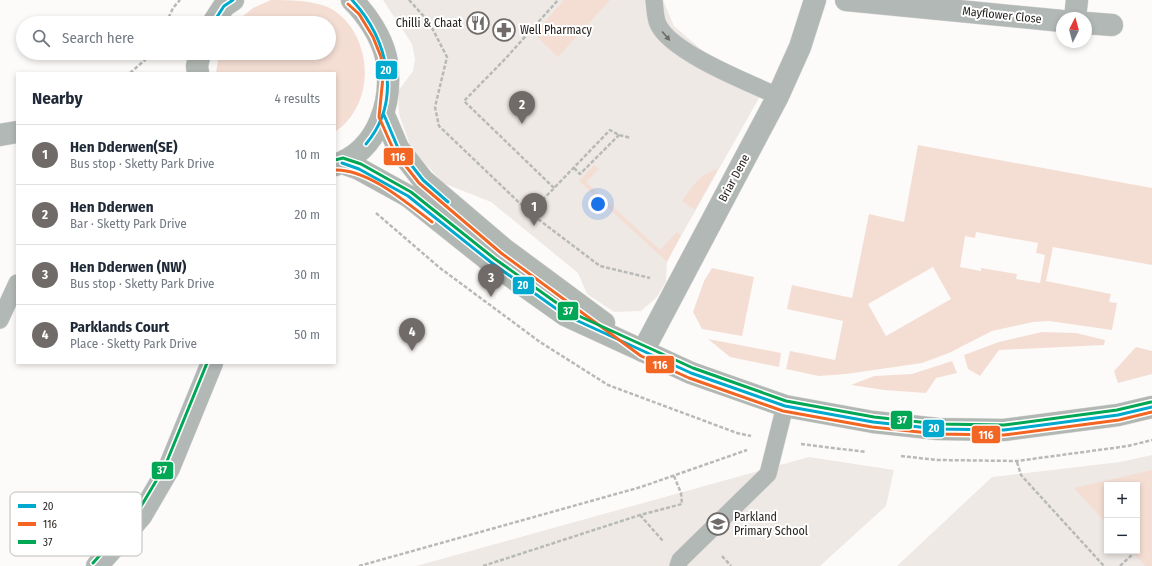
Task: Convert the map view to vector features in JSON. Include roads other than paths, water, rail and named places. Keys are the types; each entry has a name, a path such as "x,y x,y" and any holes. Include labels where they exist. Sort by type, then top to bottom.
{"street":[{"path":"217,16 224,6 232,0"},
{"path":"339,164 364,148 375,132 384,115 388,77 386,56 377,34 363,11 352,0"},
{"name":"Briar Dene","path":"643,351 778,96 800,47 816,0"},
{"name":"Mayflower Close","path":"846,0 1056,20"},
{"path":"1076,12 1077,0"},
{"path":"1092,23 1112,25"},
{"path":"198,60 198,72"},
{"path":"384,115 398,148 423,180 504,249 643,351"},
{"path":"0,135 16,132"},
{"path":"339,164 360,168 408,196 492,263 565,315 691,373 785,406 873,422 938,429 1004,430 1118,415 1152,407"},
{"path":"142,514 169,468 212,364"},
{"path":"96,566 105,556"}],"lane":[{"path":"654,0 657,24 669,40 717,68 778,96"},
{"path":"0,320 16,285"},
{"path":"679,563 768,474 785,406"}],"place":[{"name":"Chilli & Chaat","path":"478,23"},
{"name":"Well Pharmacy","path":"504,30"},
{"name":"Hen Dderwen","path":"522,124"},
{"name":"Hen Dderwen(SE)","path":"534,226"},
{"name":"Hen Dderwen (NW)","path":"491,297"},
{"name":"Parklands Court","path":"412,351"},
{"name":"Parkland Primary School","path":"718,524"}]}
